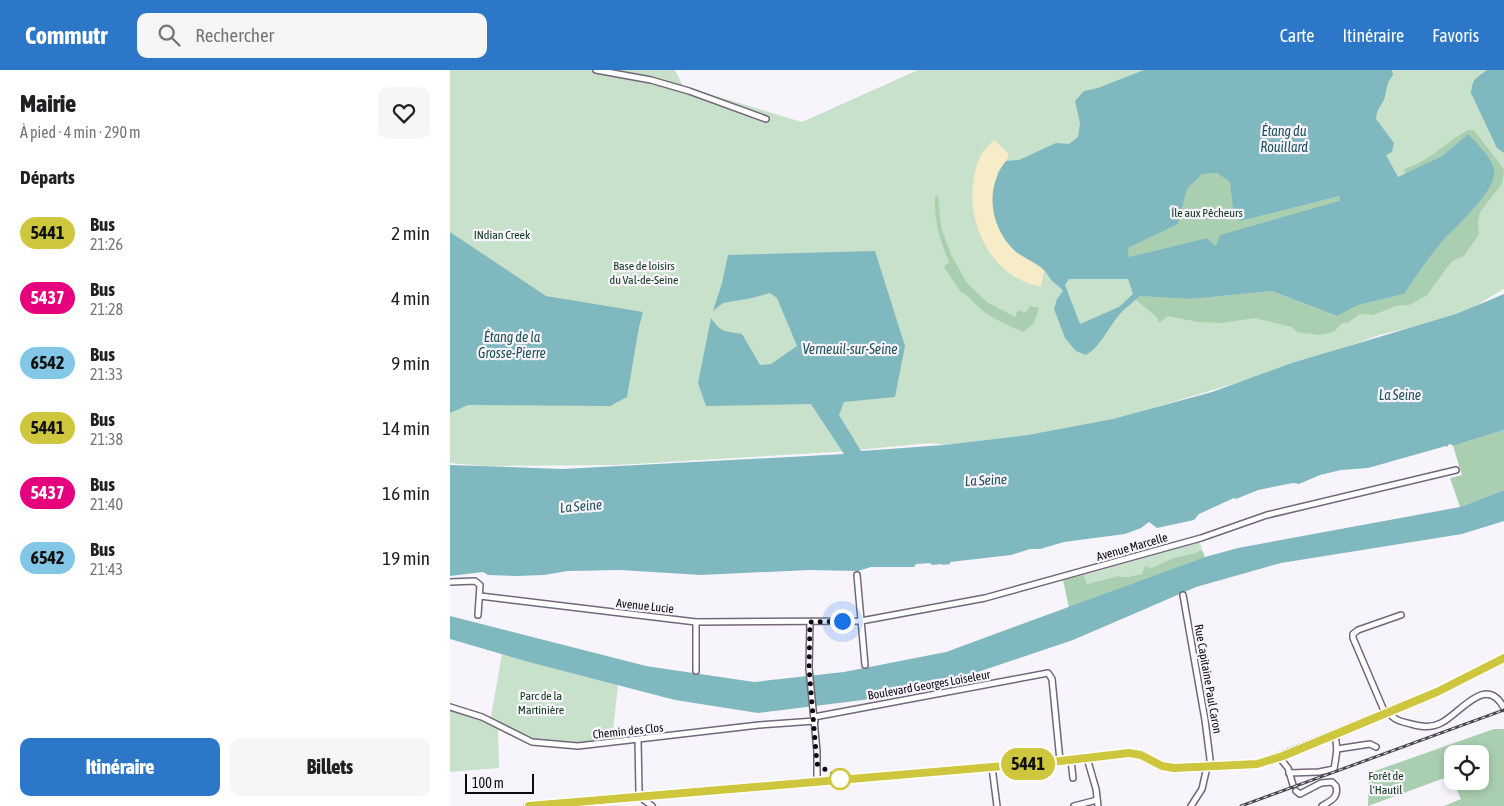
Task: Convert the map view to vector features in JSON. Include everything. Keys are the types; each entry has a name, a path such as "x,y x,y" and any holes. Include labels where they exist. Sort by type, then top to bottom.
{"main road":[{"path":"528,806 992,767 1129,753 1141,755 1162,766 1174,768 1257,764 1334,735 1437,692 1504,658"}],"street":[{"path":"596,70 651,80 766,118"},
{"name":"Avenue Marcelle","path":"810,622 861,621 985,598 1201,538 1267,515 1456,470"},
{"path":"857,575 865,665"},
{"path":"450,582 475,581 480,584 478,615"},
{"name":"Rue Capitaine Paul Caron","path":"1183,595 1205,720 1209,767"},
{"name":"Avenue Lucie","path":"480,596 696,622 810,622"},
{"path":"1401,615 1358,630 1353,634 1353,638 1386,713 1396,720 1427,727 1442,723 1479,695 1499,699 1503,705"},
{"path":"696,622 696,671"},
{"path":"810,622 809,668 814,710 817,781"},
{"name":"Boulevard Georges Loiseleur","path":"814,719 1048,673 1052,679 1060,761"},
{"name":"Chemin des Clos","path":"450,707 482,717 532,742 578,746 814,719"},
{"path":"1289,773 1319,772 1334,769 1337,742 1334,735"},
{"path":"638,740 639,791 641,797 652,806"},
{"path":"1337,750 1370,744 1376,747"},
{"path":"1278,757 1288,768 1293,785"},
{"path":"1087,758 1096,789 1098,806"},
{"path":"1071,760 1073,778"},
{"path":"992,767 997,806"},
{"path":"1191,806 1202,789 1209,767"},
{"path":"1296,791 1300,794 1321,783 1332,782 1336,786 1337,794 1322,806"},
{"path":"1074,806 1096,800"}],"green space":[{"name":"Base de loisirs du Val-de-Seine","path":"450,70 675,70 683,86 802,122 918,70 1504,70 1504,289 1456,317 1379,335 1303,363 1083,429 944,445 932,443 835,452 618,465 485,466 450,463"},
{"path":"1468,130 1474,130 1503,168 1502,184 1480,212 1479,234 1464,256 1452,261 1427,295 1409,305 1396,306 1373,315 1360,314 1349,322 1341,324 1334,332 1320,335 1297,332 1292,327 1255,318 1222,323 1198,322 1168,316 1159,323 1157,317 1136,300 1140,296 1190,299 1272,291 1336,316 1358,305 1404,294 1440,244 1483,198 1494,177 1494,168 1486,154 1468,134 1442,156 1405,174 1404,169 1421,162"},
{"name":"Île aux Pêcheurs","path":"1218,173 1230,182 1233,211 1240,221 1341,196 1339,201 1216,246 1207,238 1129,257 1128,248 1178,224 1187,189 1202,174"},
{"path":"938,196 941,227 951,255 967,283 987,302 1015,317 1018,310 1026,313 1030,306 1039,308 1034,323 1023,332 983,311 961,292 944,267 949,262 940,239 937,223 935,197"},
{"path":"1504,430 1504,490 1460,507 1450,478 1462,475 1453,446"},
{"path":"1200,542 1202,550 1173,558 1142,574 1126,577 1118,576 1087,584 1084,575"},
{"path":"1202,550 1205,557 1069,608 1063,580 1084,575 1087,584 1118,576 1126,577 1142,574 1147,566 1150,569 1173,558"},
{"name":"Parc de la Martinière","path":"502,654 618,685 612,741 573,743 531,740 498,724 499,768 450,772 450,710 490,722"},
{"name":"Forêt de l'Hautil","path":"1494,729 1504,729 1504,806 1444,806 1461,799 1457,790 1489,790 1489,745 1449,745"},
{"name":"Forêt de l'Hautil","path":"1444,747 1444,778 1368,806 1369,773"}],"sand":[{"path":"994,140 1009,154 997,172 1016,251 1044,270 1041,287 1024,282 1009,273 996,261 978,230 972,195 974,177 981,155"}],"water":[{"name":"Étang du Rouillard","path":"1144,70 1392,70 1393,75 1388,83 1385,97 1377,112 1376,119 1394,143 1392,152 1386,155 1398,177 1442,156 1468,134 1490,159 1494,168 1494,177 1483,198 1440,244 1404,294 1358,305 1337,316 1272,291 1190,299 1140,296 1121,312 1100,342 1086,355 1076,351 1065,338 1054,309 1057,299 1063,291 1042,268 1016,252 1007,242 1000,232 996,220 993,196 999,172 1006,161 1019,160 1056,143 1069,144 1078,137 1080,123 1075,101 1084,91 1098,88","holes":["1217,173 1230,182 1233,211 1240,221 1340,196 1339,201 1220,235 1216,246 1207,238 1129,257 1128,248 1178,224 1187,189 1202,174","1069,279 1128,279 1133,294 1119,307 1080,324 1065,285"]},
{"path":"1487,70 1504,70 1504,153 1497,148 1471,93 1475,79"},
{"name":"Étang de la Grosse-Pierre","path":"450,232 546,296 643,312 627,397 610,406 468,405 450,413"},
{"name":"La Seine","path":"875,251 905,346 895,397 844,402 839,415 861,451 944,445 1028,435 1113,419 1212,392 1292,363 1456,314 1504,294 1504,430 1453,446 1451,444 1448,447 1368,468 1341,470 1320,475 1299,484 1293,483 1258,490 1236,499 1234,498 1199,514 1194,520 1157,528 1149,522 1141,528 1125,534 1064,542 1011,555 950,562 950,564 932,565 930,563 916,564 914,567 871,567 858,571 810,570 701,575 620,570 568,571 544,575 517,576 488,575 483,572 450,576 450,465 563,469 844,454 811,404 706,406 698,383 711,318 727,332 742,334 760,365 771,364 797,346 777,298 770,293 723,303 713,311 728,255"},
{"path":"1504,490 1504,521 1462,534 1281,563 1196,587 1073,640 972,674 863,700 758,713 675,700 529,662 450,639 450,616 646,666 754,682 844,672 946,652 1205,557 1238,548 1460,507"}],"railway":[{"path":"1241,806 1504,710"}],"bus line":[{"name":"5441","path":"529,806 960,768 971,769 1052,762 1129,753 1141,755 1162,766 1174,768 1257,764 1283,756 1437,692 1504,658"}],"route":[{"path":"840,779 817,764 809,668 810,622 842,621"}],"park label":[{"name":"INdian Creek","path":"502,235"}],"water label":[{"name":"Verneuil-sur-Seine","path":"850,349"}]}
